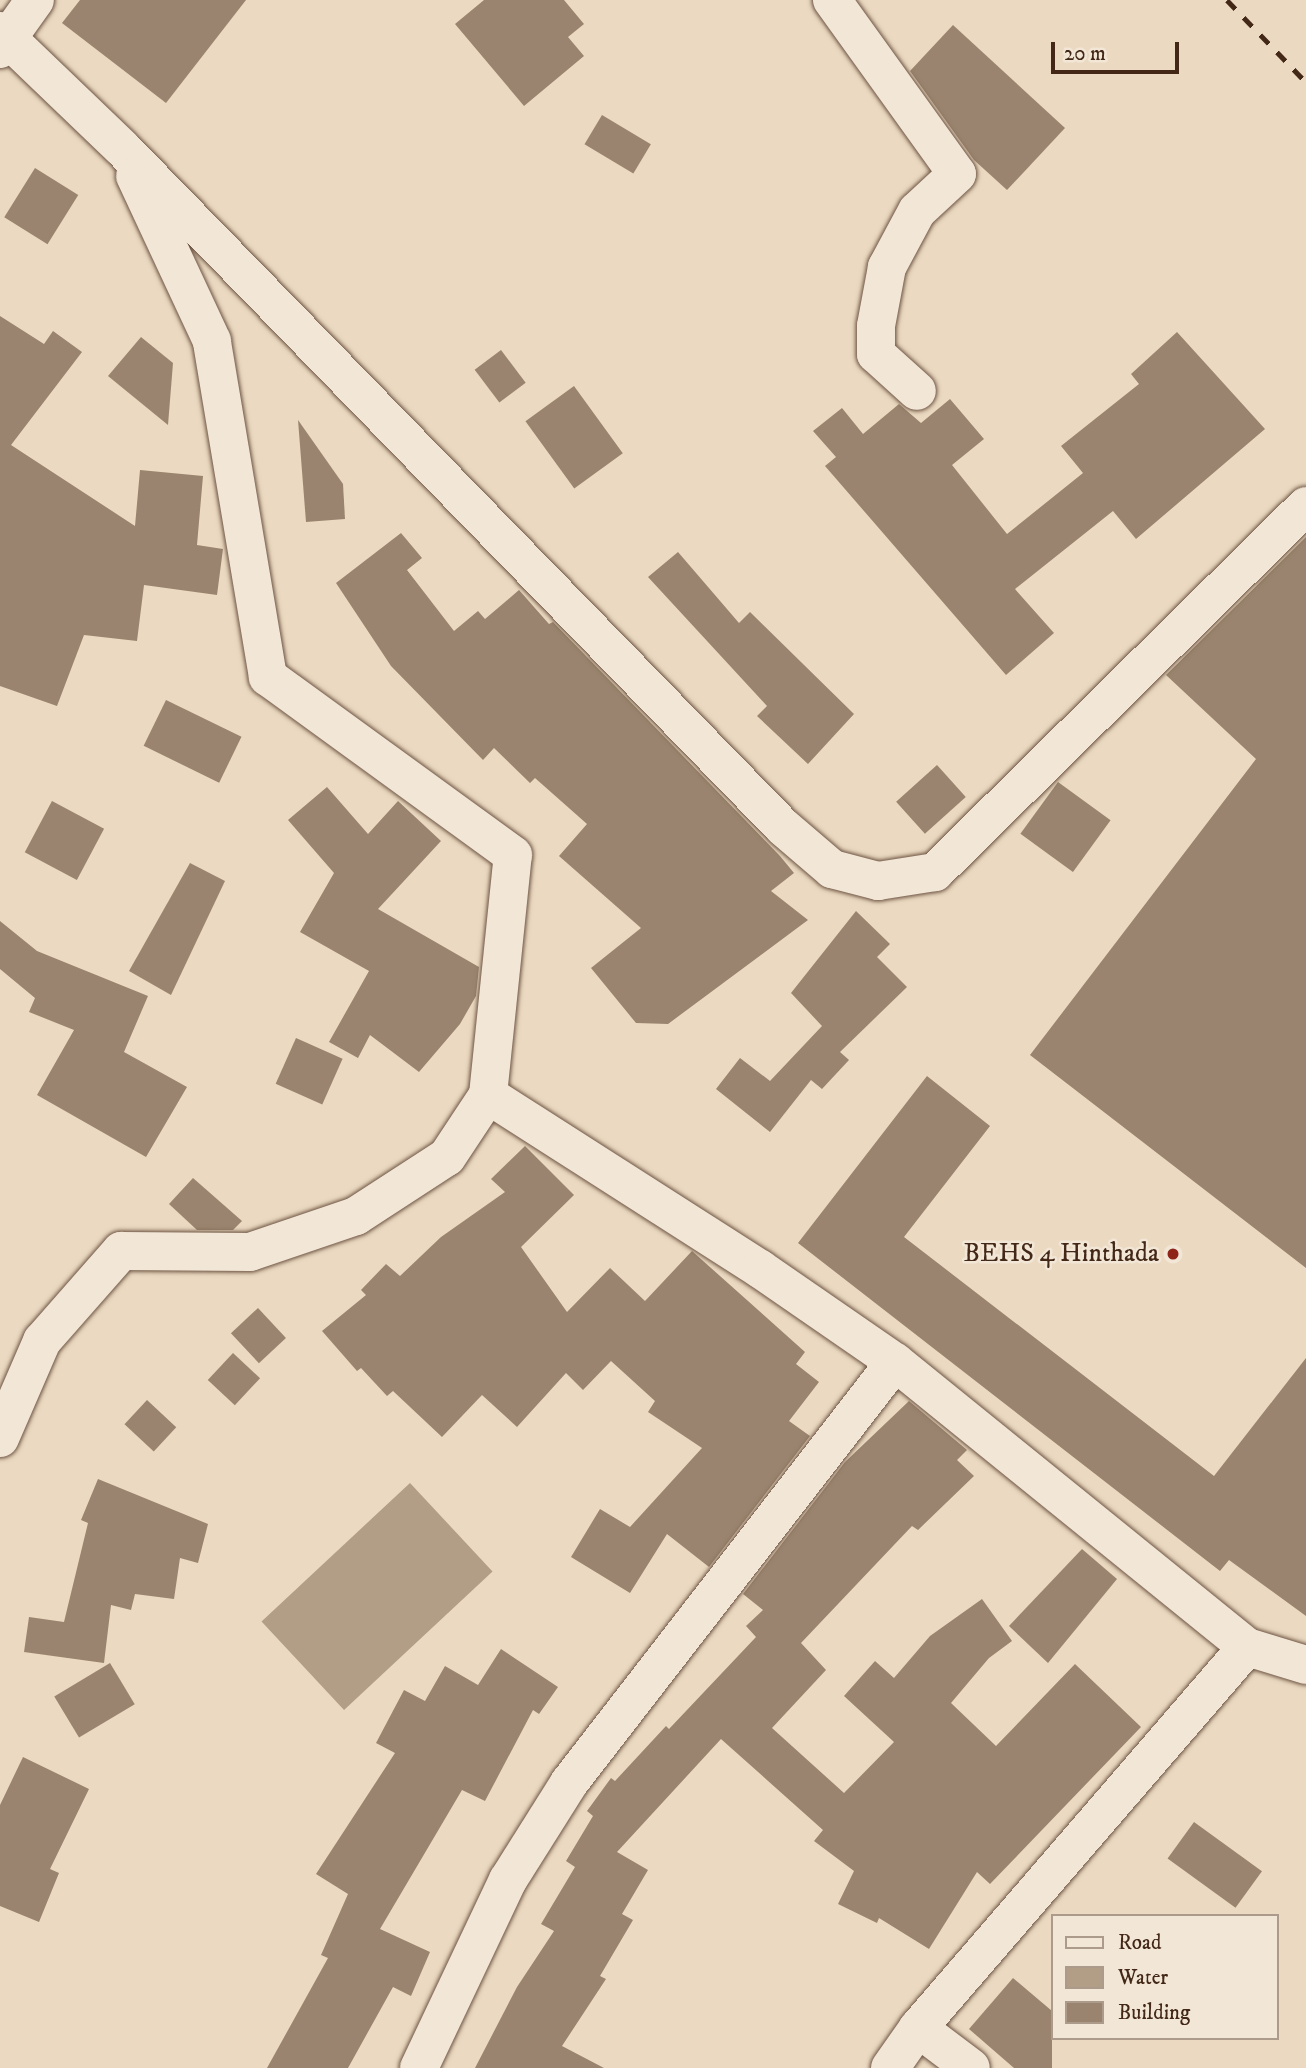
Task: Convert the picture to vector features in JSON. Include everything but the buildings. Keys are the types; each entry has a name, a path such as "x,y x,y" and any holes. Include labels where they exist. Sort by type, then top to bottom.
{"street":[{"path":"35,0 2,39 122,148 783,827 832,869 878,881 935,872 1306,506"},
{"path":"832,0 957,174 917,212 887,267 876,354 917,391"},
{"path":"0,1438 42,1341 121,1251 250,1252 356,1216 447,1157 488,1095 513,855 268,677 212,341 122,148"},
{"path":"488,1095 761,1269 895,1362 1247,1647 1306,1665"},
{"path":"418,2068 509,1881 569,1783 895,1362"},
{"path":"890,2068 918,2028 1247,1647"},
{"path":"918,2028 971,2068"}],"water":[{"path":"410,1483 493,1571 344,1710 262,1621"}],"railway":[{"path":"1227,0 1306,82"}],"place":[{"name":"BEHS 4 Hinthada","path":"1173,1254"}]}
